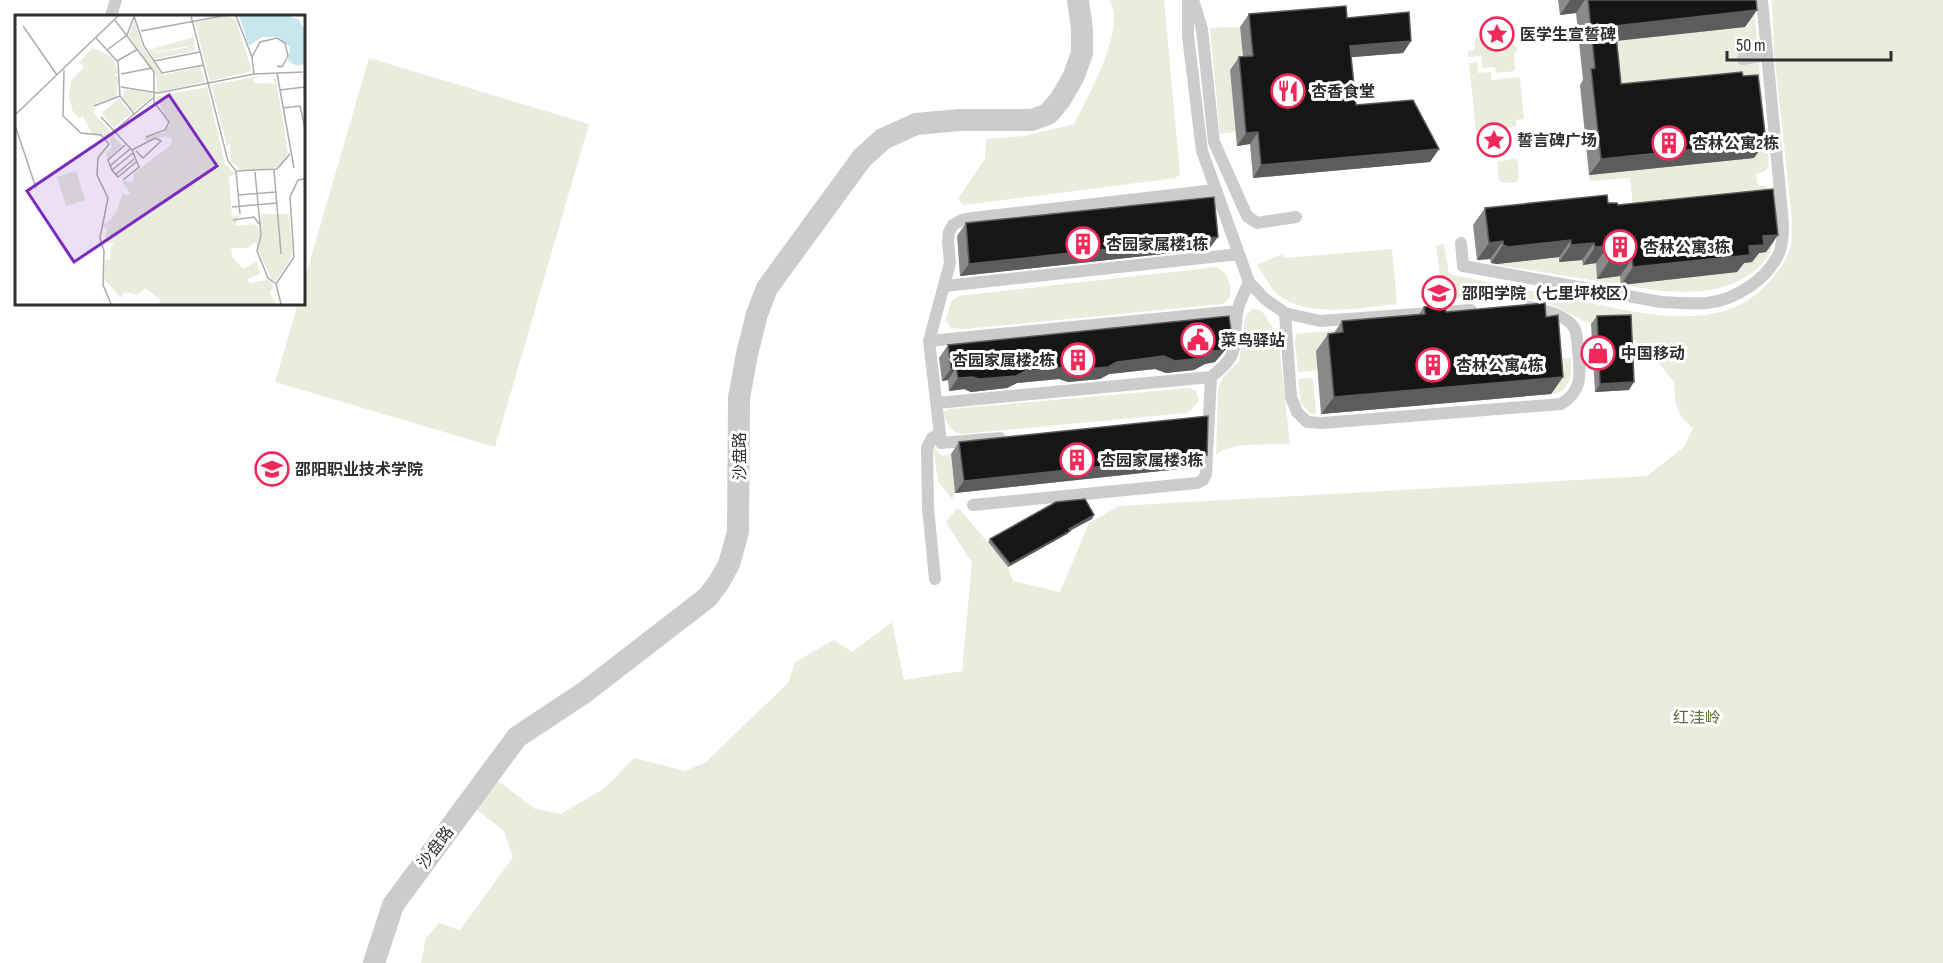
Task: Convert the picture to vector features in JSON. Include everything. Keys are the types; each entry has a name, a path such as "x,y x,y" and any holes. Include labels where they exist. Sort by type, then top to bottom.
{"street":[{"name":"沙盘路","path":"374,963 393,905 517,737 585,692 708,597 719,582 729,564 738,532 739,398 747,354 757,314 767,288 785,263 862,158 883,139 916,124 960,120 1032,120 1048,114 1060,100 1073,78 1082,53 1082,29 1078,0"}],"lane":[{"path":"111,15 116,0"},
{"path":"1188,0 1188,36 1202,151 1249,282 1264,299 1285,313 1320,321 1488,308"},
{"path":"1193,0 1202,29 1214,142 1247,216 1257,223 1296,217"},
{"path":"1461,243 1463,266 1661,302 1710,303 1750,286 1773,264 1782,241 1783,223 1762,0"},
{"path":"1743,58 1767,55"},
{"path":"1007,437 941,444 929,341 950,263 948,241 953,225 962,220 1215,190"},
{"path":"945,286 1239,254"},
{"path":"936,403 1211,377 1227,364 1234,352 1237,311 1249,282"},
{"path":"1285,313 1291,397 1297,412 1307,422 1322,423 1561,404 1569,399 1576,390 1580,378 1577,334 1573,325 1564,319 1543,310 1521,306"},
{"path":"929,341 1237,311"},
{"path":"973,505 1197,483 1203,480 1206,474 1203,418 1211,377"},
{"path":"935,579 928,508 927,448 932,438 940,433"}],"green space":[{"path":"1110,0 1164,0 1180,174 1176,178 964,205 958,199 985,159 986,139 1024,136 1074,124 1094,85 1111,40 1114,10"},
{"path":"1747,0 1753,0 1758,50 1743,52 1744,65 1759,63 1769,165 1765,171 1756,174 1758,186 1766,186 1771,191 1775,229 1770,252 1756,269 1746,276 1713,290 1666,291 1622,285 1737,272 1633,207 1630,178 1590,181 1589,175 1754,158 1610,101 1604,42 1749,27"},
{"name":"红洼岭","path":"1772,0 1943,0 1943,963 421,963 426,938 439,923 460,930 513,857 504,831 472,806 494,778 535,809 561,814 605,788 634,758 685,771 706,762 788,683 795,662 834,640 852,652 892,622 904,680 962,671 972,563 946,522 958,507 1008,567 1013,581 1060,592 1089,523 1119,506 1647,476 1684,447 1693,428 1682,418 1676,405 1674,382 1648,350 1626,335 1625,323 1591,324 1546,302 1504,294 1443,300 1436,245 1444,244 1449,274 1624,310 1664,315 1703,315 1722,312 1756,295 1782,265 1789,252 1792,238 1774,53"},
{"path":"1240,27 1244,68 1230,70 1236,132 1220,134 1210,28"},
{"path":"1503,36 1518,49 1514,55 1515,71 1496,73 1495,67 1482,68 1481,56 1468,57 1468,52 1475,49 1475,38"},
{"path":"369,58 589,124 495,447 275,382 298,304 304,304 304,282"},
{"path":"1477,62 1478,73 1491,72 1491,80 1520,77 1524,119 1516,120 1516,127 1476,131 1469,63"},
{"path":"1515,159 1518,162 1517,182 1502,183 1499,180 1497,164 1499,161"},
{"path":"1392,249 1397,304 1334,310 1302,306 1287,301 1275,292 1257,265 1282,254 1285,258"},
{"path":"1559,257 1582,260 1583,264 1596,263 1598,278 1620,276 1621,285 1491,264"},
{"path":"1217,267 1227,275 1230,287 1229,298 1223,304 965,329 951,328 946,320 951,301 959,296"},
{"path":"1253,309 1260,310 1264,314 1278,336 1290,444 1240,446 1216,455 1218,388 1223,377 1239,361 1245,319"},
{"path":"1412,324 1316,351 1318,370 1298,372 1296,334"},
{"path":"1571,358 1569,382 1563,390 1551,394 1548,360"},
{"path":"1313,378 1316,414 1310,413 1301,403 1298,379"},
{"path":"1190,388 1196,391 1199,400 1186,413 963,434 955,432 950,427 943,412 949,409"},
{"path":"933,446 942,456 951,454 955,493 952,499 938,481"}],"building":[{"path":"1588,0 1756,0 1757,10 1615,26 1621,84 1742,72 1743,76 1758,75 1766,142 1601,159 1591,69 1595,68"},
{"name":"杏香食堂","path":"1346,6 1347,18 1409,12 1411,41 1350,46 1356,105 1413,100 1439,149 1261,165 1258,132 1246,133 1239,57 1253,56 1249,14"},
{"name":"杏林公寓3栋","path":"1773,189 1778,235 1763,236 1764,245 1749,246 1750,255 1633,267 1632,259 1609,261 1608,246 1595,247 1594,243 1571,245 1571,240 1509,247 1503,245 1503,241 1489,243 1485,208 1607,195 1608,203 1618,205"},
{"name":"杏园家属楼1栋","path":"1214,197 1218,237 969,264 966,223"},
{"name":"杏林公寓4栋","path":"1545,303 1546,317 1558,315 1563,377 1334,397 1328,334 1343,332 1342,321 1425,314 1424,307 1445,305 1446,312"},
{"path":"1631,315 1634,382 1600,384 1597,316"},
{"name":"杏园家属楼2栋","path":"1229,316 1232,338 1226,339 1227,348 1213,351 1203,358 1175,361 1164,356 1117,362 1108,367 1077,370 1068,367 1025,371 1016,376 979,379 958,378 956,368 951,369 948,345"},
{"name":"杏园家属楼3栋","path":"1208,416 1207,455 964,481 959,442"},
{"path":"1085,499 1094,515 1010,564 990,539 1056,502"}],"place":[{"name":"医学生宣誓碑","path":"1497,34"},
{"name":"杏香食堂","path":"1288,91"},
{"name":"誓言碑广场","path":"1494,140"},
{"name":"杏林公寓2栋","path":"1669,143"},
{"name":"杏园家属楼1栋","path":"1083,244"},
{"name":"杏林公寓3栋","path":"1620,247"},
{"name":"邵阳学院（七里坪校区）","path":"1439,293"},
{"name":"菜鸟驿站","path":"1198,340"},
{"name":"中国移动","path":"1598,353"},
{"name":"杏园家属楼2栋","path":"1078,360"},
{"name":"杏林公寓4栋","path":"1433,365"},
{"name":"杏园家属楼3栋","path":"1077,460"},
{"name":"邵阳职业技术学院","path":"272,469"}]}
